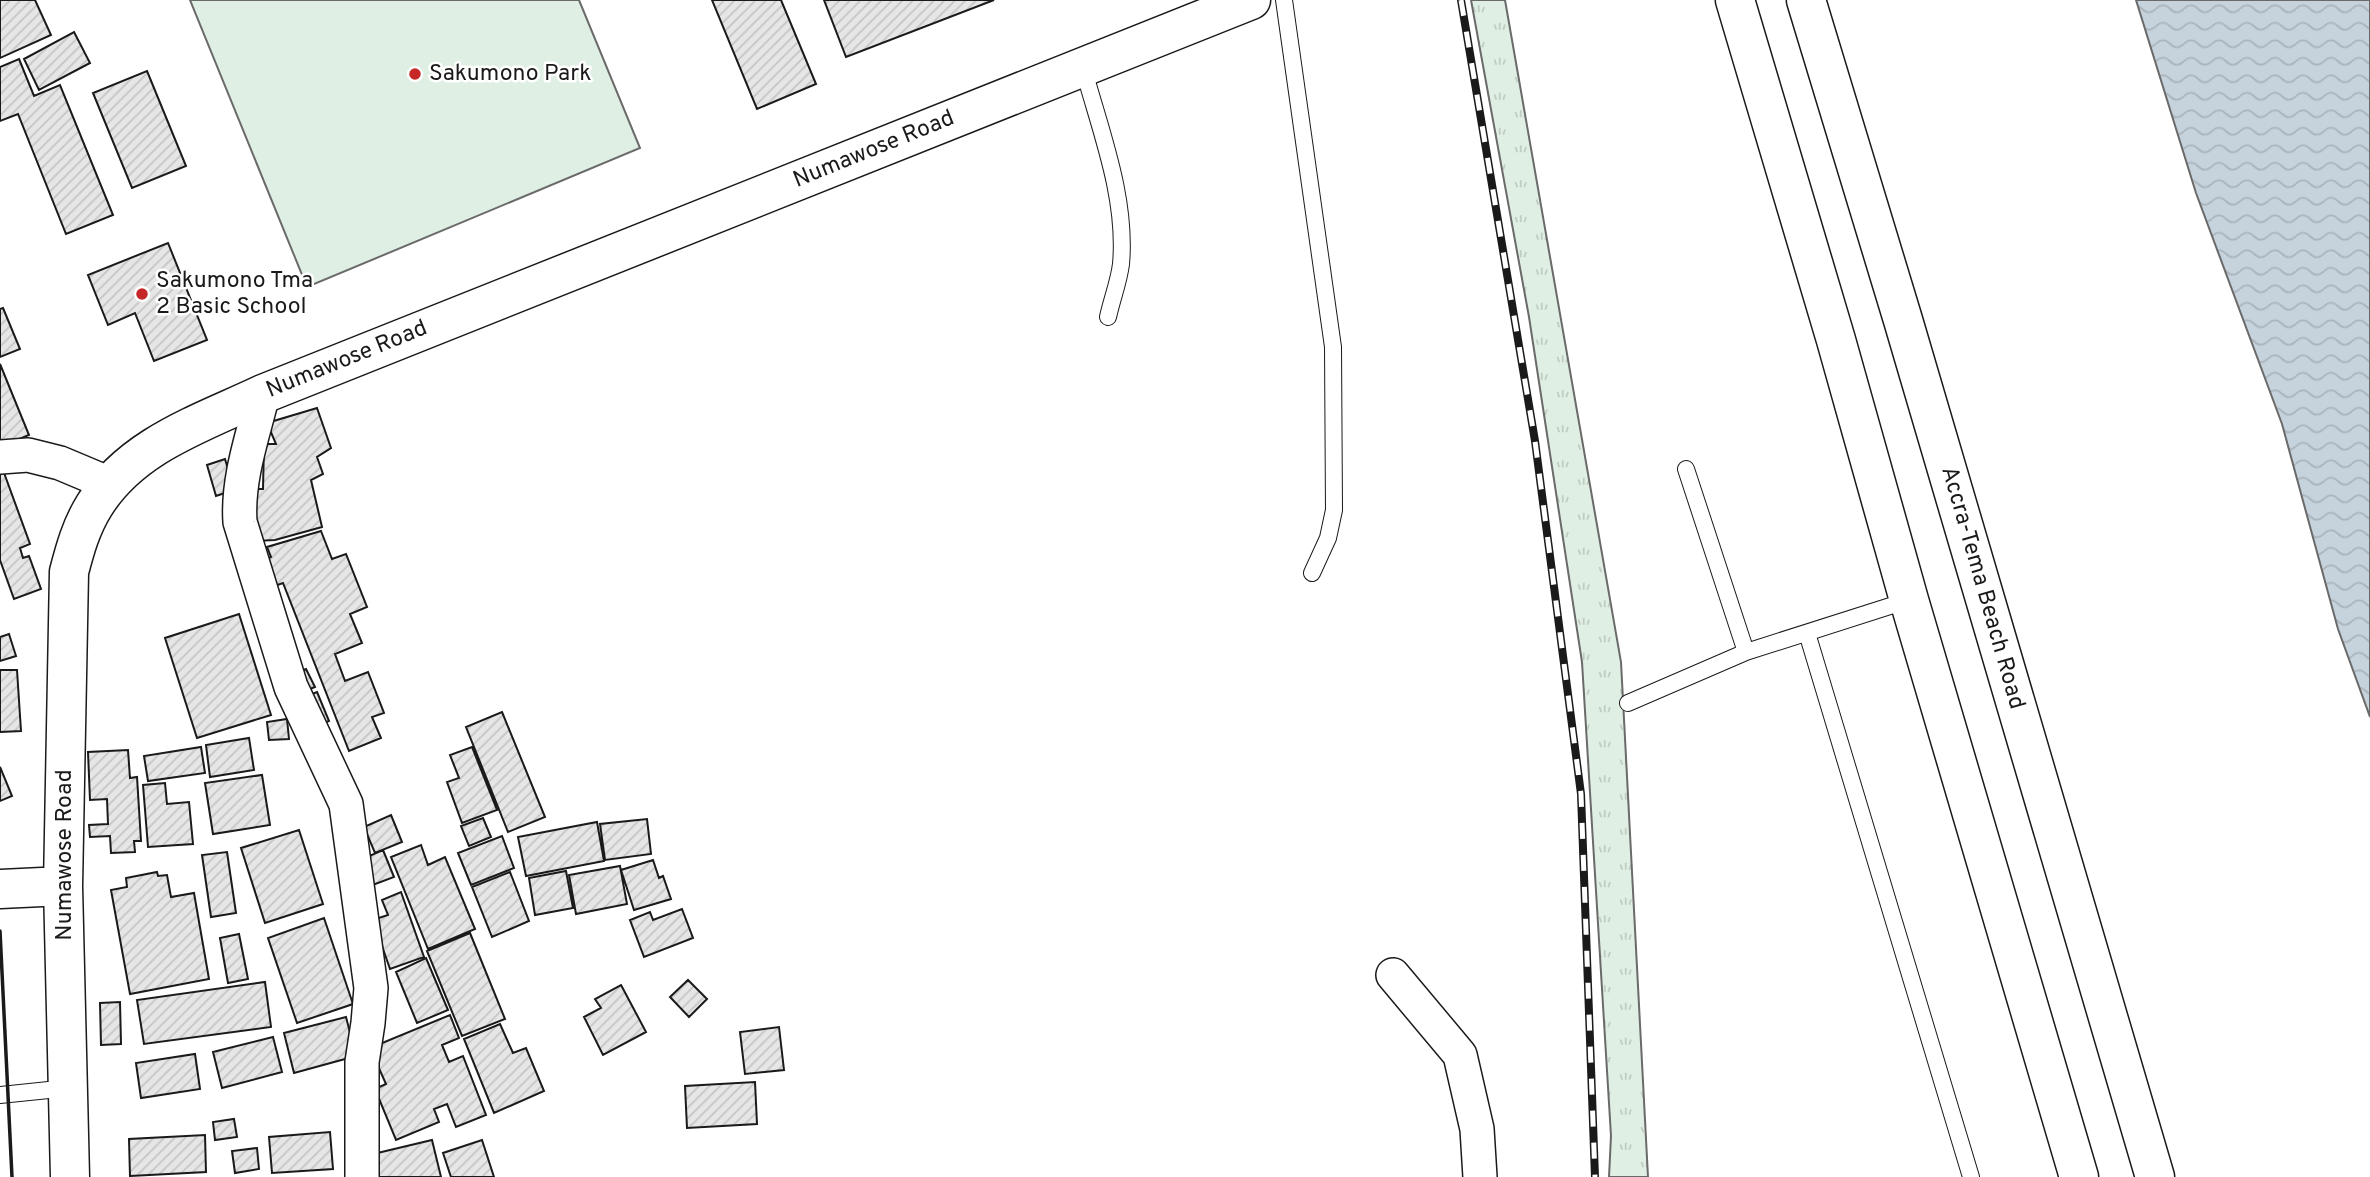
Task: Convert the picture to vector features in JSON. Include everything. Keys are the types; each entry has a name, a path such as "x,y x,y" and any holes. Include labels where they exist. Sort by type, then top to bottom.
{"main road":[{"name":"Numawose Road","path":"70,1177 63,886 69,572 78,538 94,506 110,484 141,454 185,429 263,394 1251,0"},
{"path":"1735,0 2079,1177"},
{"name":"Accra-Tema Beach Road","path":"1806,0 2155,1177"},
{"path":"0,889 63,886"}],"street":[{"path":"263,394 242,478 238,502 240,522 291,687 345,804 371,988 362,1062 362,1177"},
{"path":"0,457 28,455 50,460 110,484"},
{"path":"1393,975 1460,1055 1477,1129 1480,1177"}],"lane":[{"path":"1284,0 1334,358 1334,510 1328,538 1312,573"},
{"path":"1083,67 1118,198 1122,228 1121,266 1108,317"},
{"path":"1686,469 1746,652"},
{"path":"1628,703 1746,652 1909,600"},
{"path":"1807,633 1971,1177"},
{"path":"0,1095 68,1088"}],"green space":[{"name":"Sakumono Park","path":"190,0 579,0 640,148 307,287"},
{"path":"1471,0 1505,0 1621,662 1648,1177 1609,1177 1611,1136 1582,662 1529,317"}],"water":[{"path":"2136,0 2370,0 2370,717 2338,629 2282,424 2196,193"}],"building":[{"path":"0,0 35,0 51,35 0,58"},
{"path":"712,0 781,0 816,84 757,109"},
{"path":"824,0 994,0 846,57"},
{"path":"74,32 90,63 39,90 24,59"},
{"path":"19,59 34,96 60,85 113,215 66,234 18,114 0,121 0,67"},
{"path":"147,71 186,166 132,188 93,93"},
{"name":"Sakumono Tma 2 Basic School","path":"168,243 207,340 154,361 135,313 108,325 88,275"},
{"path":"3,308 20,349 0,357 0,309"},
{"path":"0,364 29,435 0,447"},
{"path":"317,408 331,448 317,457 323,474 311,480 322,527 275,540 256,541 251,489 263,489 264,444 276,444 267,423"},
{"path":"225,459 234,490 216,496 207,465"},
{"path":"3,470 30,544 20,548 23,558 29,556 41,589 14,599 0,560 0,471"},
{"path":"321,531 332,559 346,554 367,607 350,614 362,643 335,654 345,681 368,672 384,713 372,717 381,738 349,751 283,583 269,588 258,562 271,557 267,547"},
{"path":"239,614 271,715 197,738 165,638"},
{"path":"9,634 16,656 0,661 0,637"},
{"path":"306,669 315,687 303,692 295,673"},
{"path":"0,670 17,670 21,731 0,732"},
{"path":"317,692 329,721 315,727 302,698"},
{"path":"502,712 545,817 508,832 466,727"},
{"path":"287,719 289,739 269,740 267,722"},
{"path":"249,738 254,770 210,777 206,745"},
{"path":"201,747 205,773 148,781 144,756"},
{"path":"472,747 497,810 462,823 447,782 459,778 450,755"},
{"path":"128,750 130,778 137,777 141,841 134,841 135,852 111,853 110,836 90,837 89,825 108,824 107,799 90,800 88,752"},
{"path":"0,767 12,796 0,801"},
{"path":"262,775 270,825 213,834 205,783"},
{"path":"165,783 167,804 189,802 193,844 148,847 143,785"},
{"path":"391,815 402,842 375,853 364,827"},
{"path":"483,818 491,837 469,846 461,826"},
{"path":"647,819 651,854 605,860 600,824"},
{"path":"597,822 604,861 526,876 518,837"},
{"path":"299,830 323,904 265,923 241,848"},
{"path":"502,836 514,868 471,885 458,853"},
{"path":"421,845 428,865 445,857 475,929 428,949 391,857"},
{"path":"383,850 394,877 370,886 360,860"},
{"path":"227,852 236,913 211,917 202,855"},
{"path":"653,860 659,878 663,876 671,899 634,910 621,870"},
{"path":"620,866 627,904 576,914 569,875"},
{"path":"566,871 573,908 535,915 529,878"},
{"path":"157,872 158,876 167,875 171,897 194,893 209,979 130,994 111,890 127,887 126,878"},
{"path":"510,872 529,921 492,937 472,887"},
{"path":"401,892 424,957 390,969 373,920 388,915 382,900"},
{"path":"682,909 693,938 644,957 630,920 650,912 653,920"},
{"path":"324,918 353,1004 297,1023 268,938"},
{"path":"470,933 505,1019 462,1036 427,951"},
{"path":"239,934 248,979 228,983 220,938"},
{"path":"426,958 448,1010 417,1023 396,972"},
{"path":"688,980 707,999 689,1017 670,997"},
{"path":"265,982 271,1027 144,1044 137,1000"},
{"path":"621,985 646,1032 603,1055 584,1017 601,1008 595,999"},
{"path":"120,1002 121,1044 101,1045 100,1003"},
{"path":"450,1015 459,1038 442,1045 449,1062 463,1056 486,1115 456,1127 447,1104 434,1109 439,1122 396,1140 375,1089 386,1084 370,1048"},
{"path":"346,1017 356,1056 294,1073 284,1033"},
{"path":"500,1024 513,1053 526,1048 544,1091 494,1113 464,1039"},
{"path":"779,1027 784,1070 745,1074 740,1032"},
{"path":"273,1037 282,1072 222,1088 213,1052"},
{"path":"195,1054 200,1089 141,1098 136,1063"},
{"path":"755,1082 757,1124 687,1128 685,1086"},
{"path":"234,1119 237,1137 215,1140 213,1122"},
{"path":"330,1132 333,1169 272,1173 269,1137"},
{"path":"205,1135 206,1172 130,1176 129,1139"},
{"path":"432,1140 441,1177 374,1177 369,1155"},
{"path":"482,1140 494,1177 451,1177 443,1153"},
{"path":"257,1148 259,1169 235,1173 232,1151"}],"railway":[{"path":"1461,0 1535,441 1581,794 1595,1177"}],"wall":[{"path":"0,931 12,1177"}],"place":[{"name":"Sakumono Park","path":"415,74"},
{"name":"Sakumono Tma 2 Basic School","path":"142,294"}]}
